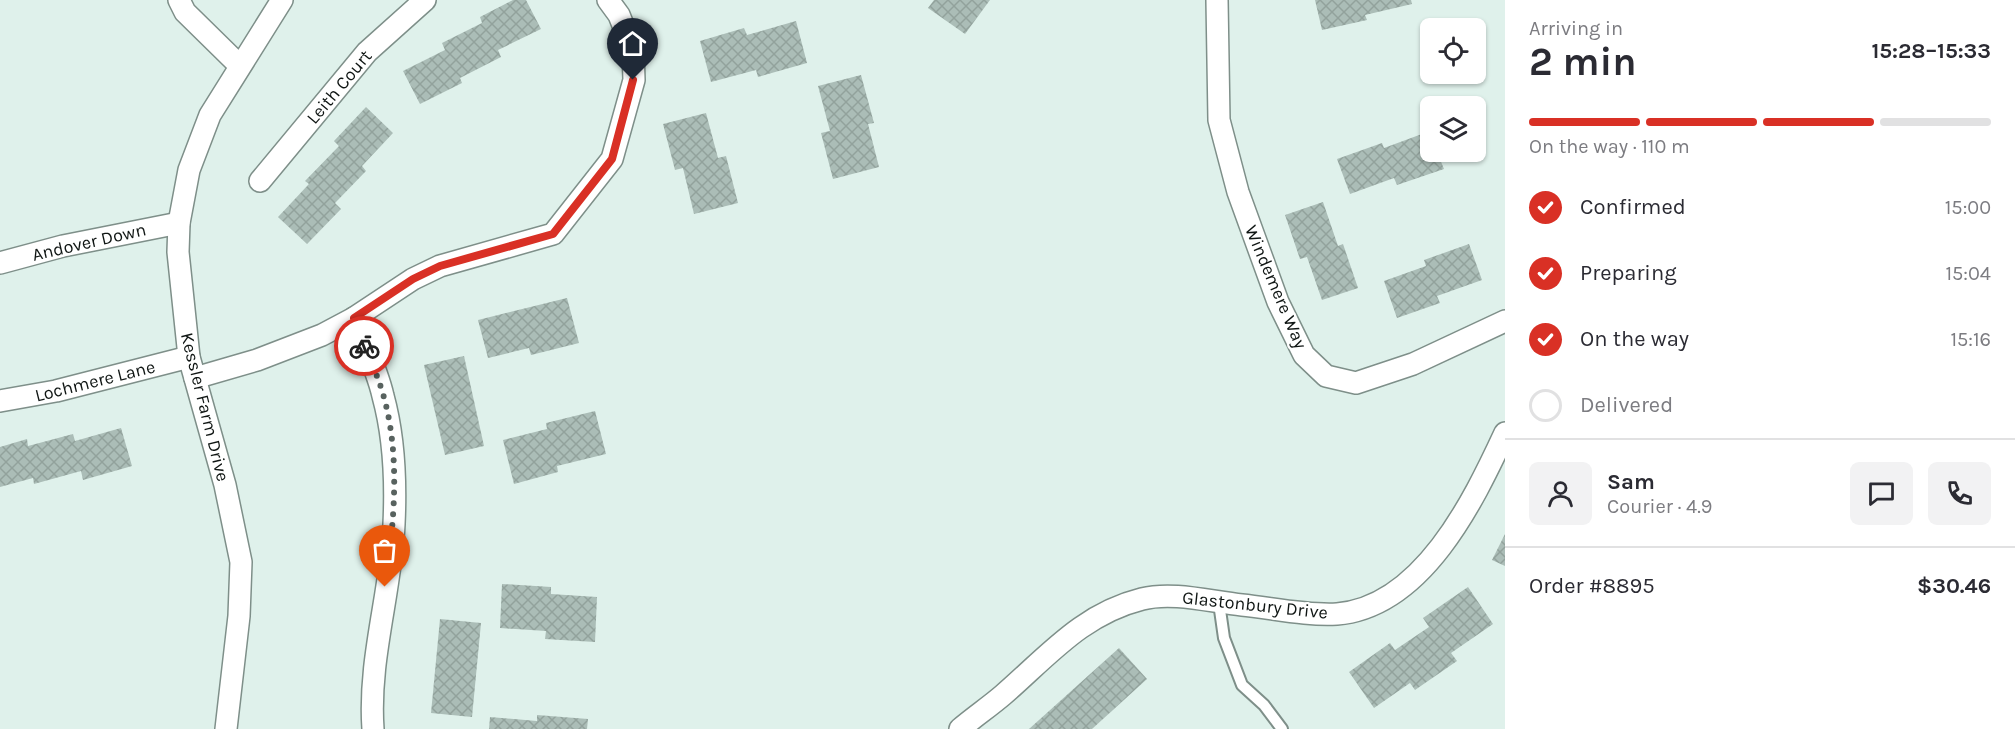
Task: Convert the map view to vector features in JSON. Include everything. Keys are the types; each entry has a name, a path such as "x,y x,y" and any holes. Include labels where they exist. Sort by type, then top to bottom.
{"street":[{"path":"179,0 186,12 239,65"},
{"name":"Kessler Farm Drive","path":"226,729 239,616 241,562 225,485 189,357 178,262 179,223 193,159 210,115 239,65 282,0"},
{"name":"Leith Court","path":"260,181 367,52 425,0"},
{"path":"195,378 293,348 354,318 413,279 440,266 553,234 612,159 633,80 633,50 619,15 608,0"},
{"name":"Windemere Way","path":"1217,0 1219,120 1238,192 1278,302 1304,355 1326,376 1356,383 1413,364 1505,321"},
{"name":"Andover Down","path":"0,263 63,246 179,223"},
{"path":"354,318 383,393 389,422 394,482 394,525 376,650 373,729"},
{"name":"Lochmere Lane","path":"0,401 56,391 189,357"},
{"name":"Glastonbury Drive","path":"960,729 1001,697 1074,632 1090,620 1117,606 1146,598 1176,597 1335,614 1364,609 1390,597 1413,578 1433,556 1482,483 1505,434"}],"lane":[{"path":"1219,603 1224,638 1242,685 1264,705 1282,729"}],"building":[{"path":"513,0 526,0 541,29 498,50 501,57 460,78 462,83 420,104 403,71 445,50 442,43 482,23 480,17"},
{"path":"934,0 990,0 965,34 928,8"},
{"path":"1315,0 1411,0 1412,4 1365,15 1367,20 1322,30"},
{"path":"796,21 807,63 758,77 756,70 711,82 700,41 744,28 747,35"},
{"path":"861,75 874,123 868,124 879,167 833,179 821,133 830,131 818,86"},
{"path":"366,107 393,133 362,166 366,171 335,203 341,209 307,244 278,217 309,184 305,181 339,146 334,141"},
{"path":"706,113 718,158 726,156 738,203 694,214 683,168 675,170 663,124"},
{"path":"1420,135 1420,162 1441,162 1444,169 1397,185 1394,178 1350,194 1337,159 1382,143 1384,148"},
{"path":"1323,202 1338,246 1343,244 1358,288 1322,300 1307,257 1300,259 1285,215"},
{"path":"1469,244 1482,280 1437,296 1440,303 1397,318 1384,281 1426,266 1424,260"},
{"path":"567,298 579,343 531,355 529,348 488,358 478,320"},
{"path":"464,356 484,446 445,455 424,365"},
{"path":"595,411 606,454 557,466 558,472 514,484 503,440 547,429 546,423"},
{"path":"121,428 132,466 83,480 81,471 34,484 33,478 0,487 0,447 27,439 28,446 73,434 75,441"},
{"path":"1505,534 1505,566 1492,560"},
{"path":"502,584 551,587 551,594 597,597 595,642 545,639 546,631 500,628"},
{"path":"1468,587 1493,624 1451,653 1457,661 1415,690 1410,683 1374,708 1349,672 1390,643 1395,650 1429,627 1423,618"},
{"path":"440,619 481,623 472,717 431,713"},
{"path":"1119,648 1147,679 1092,729 1029,729"},
{"path":"537,715 588,719 587,729 489,729 490,717 537,721"}],"way so far":[{"path":"364,346 383,393 389,422 394,482 394,525 385,587"}],"route":[{"path":"364,346 354,318 413,279 440,266 553,234 612,159 633,80"}]}
